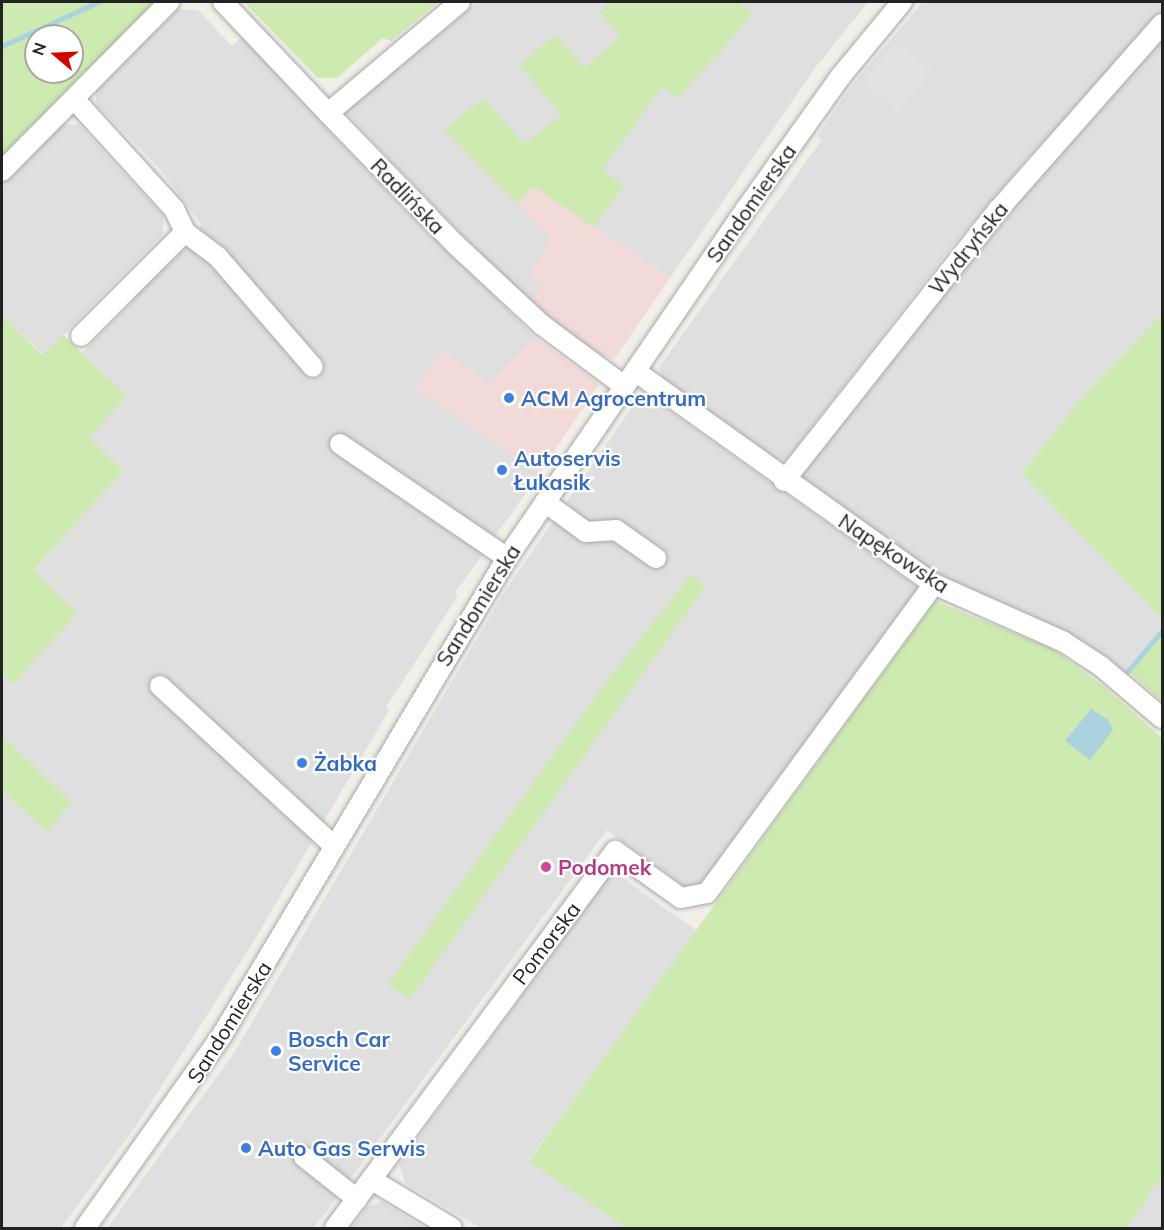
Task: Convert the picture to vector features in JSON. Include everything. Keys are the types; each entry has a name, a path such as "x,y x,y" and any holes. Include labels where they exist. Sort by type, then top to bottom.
{"street":[{"path":"2,171 169,2"},
{"name":"Radlińska","path":"223,2 456,245 542,325 629,378"},
{"path":"328,113 460,2"},
{"name":"Sandomierska","path":"85,1228 207,1058 507,558 629,378 841,76 902,2"},
{"name":"Wydryńska","path":"784,481 999,208 1162,24"},
{"path":"74,99 174,209 185,232 218,257 313,368"},
{"path":"81,336 185,232"},
{"name":"Napękowska","path":"629,378 784,481 934,585 1064,642 1102,667 1162,718"},
{"path":"340,444 507,558"},
{"path":"545,502 586,532 616,530 656,558"},
{"name":"Pomorska","path":"335,1228 615,851 681,898 707,893 934,585"},
{"path":"160,686 334,846"},
{"path":"303,1157 357,1199"},
{"path":"372,1179 452,1228"}],"shaded area":[{"path":"478,2 868,2 815,68 614,359 596,352 550,319 492,267 345,112"},
{"path":"923,2 1162,2 1162,19 1034,151 945,255 787,459 770,459 663,379 659,367 821,141 817,136 853,84"},
{"path":"176,9 198,10 232,46 243,37 351,154 536,338 490,384 414,387 540,473 455,593 458,596 386,707 389,710 251,946 136,1126 61,1228 2,1228 2,673 14,684 76,613 34,571 122,471 88,438 127,396 82,353 135,300 132,297 197,238 201,224 160,169 96,104 96,87","holes":["232,265 323,367 313,378 222,274"]},
{"path":"1162,30 1162,315 1083,396 1022,474 1162,619 1162,631 1125,679 959,590 790,480 1002,211"},
{"path":"896,41 932,71 898,112 862,82"},
{"path":"61,124 79,125 163,215 163,234 44,355 2,316 2,182"},
{"path":"533,186 670,277 614,359 596,352 532,303 543,286 530,277 552,237 517,204"},
{"path":"536,338 599,384 540,473 414,388 443,350 490,384"},
{"path":"648,396 919,588 701,885 684,887 607,830 314,1228 107,1228 234,1053 505,591 639,397"},
{"path":"613,871 697,931 529,1160 626,1228 481,1228 405,1183 399,1164"},
{"path":"1162,1176 1162,1228 1127,1228"},
{"path":"382,1202 425,1228 351,1228 367,1207"}],"green space":[{"path":"2,2 158,2 84,77 84,24 24,24 24,84 78,84 2,161"},
{"path":"244,2 438,2 391,41 383,38 337,78 318,78"},
{"path":"611,2 738,2 753,14 679,98 662,87 602,170 624,185 594,227 533,186 517,204 444,130 484,98 524,144 561,115 519,64 556,35 585,68 620,36 600,12"},
{"path":"1162,315 1162,619 1022,474 1083,396"},
{"path":"2,316 43,355 63,335 127,396 89,438 123,471 34,570 77,613 13,685 2,673"},
{"path":"691,575 705,587 410,999 388,984 606,682"},
{"path":"935,601 1053,649 1103,686 1162,738 1162,1176 1127,1228 626,1228 529,1161"},
{"path":"1162,631 1162,701 1128,671"},
{"path":"2,736 72,803 47,832 2,790"}],"water":[{"path":"1091,709 1108,720 1113,730 1090,760 1065,741"}],"waterway":[{"path":"2,46 98,2"},
{"path":"1128,671 1162,631"}],"place":[{"name":"ACM Agrocentrum","path":"509,398"},
{"name":"Autoservis Łukasik","path":"502,470"},
{"name":"Żabka","path":"302,763"},
{"name":"Podomek","path":"546,867"},
{"name":"Bosch Car Service","path":"276,1051"},
{"name":"Auto Gas Serwis","path":"246,1148"}]}
